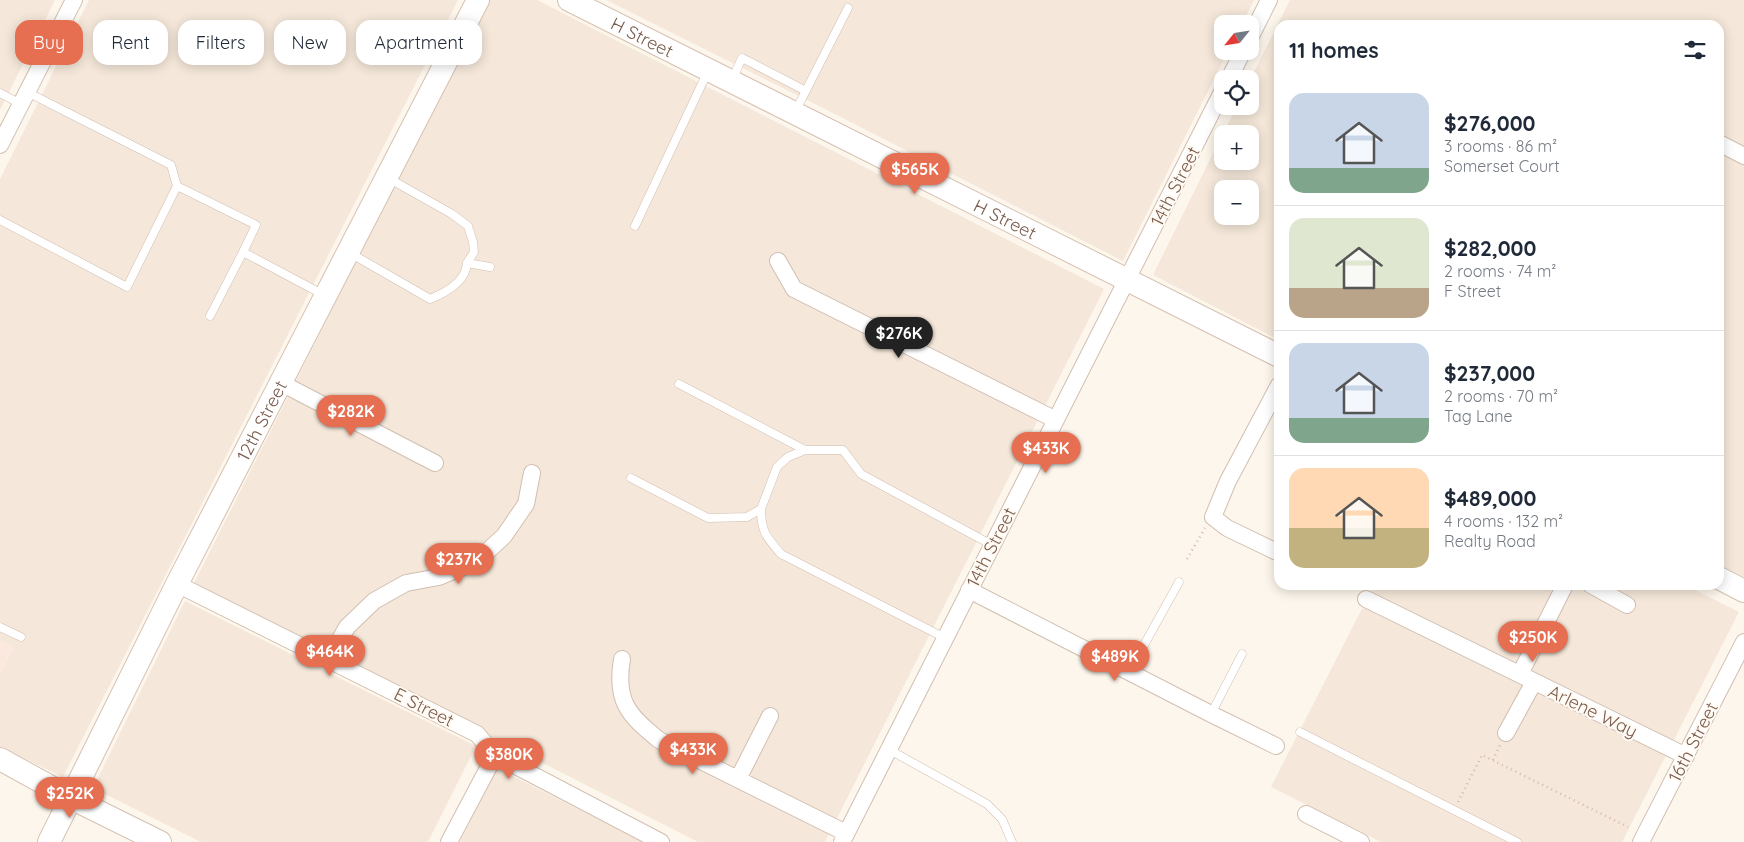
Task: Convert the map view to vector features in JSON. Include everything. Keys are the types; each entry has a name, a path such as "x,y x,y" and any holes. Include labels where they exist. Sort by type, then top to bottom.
{"street":[{"path":"0,145 74,0"},
{"name":"12th Street","path":"49,842 177,584 478,0"},
{"path":"1259,20 1269,0"},
{"name":"H Street","path":"573,1 794,114 1274,354"},
{"name":"14th Street","path":"844,837 1128,281 1214,108"},
{"path":"1724,146 1744,156"},
{"path":"778,261 794,289 1056,420"},
{"path":"281,383 435,463"},
{"path":"1274,394 1228,481 1213,517 1227,528 1274,552"},
{"path":"329,659 347,627 374,602 406,583 439,577 478,560 498,542 526,504 532,472"},
{"path":"1724,581 1744,591"},
{"name":"E Street","path":"177,584 477,734 495,755 662,842"},
{"path":"969,590 1276,746"},
{"path":"1506,733 1563,590"},
{"path":"1600,590 1627,605"},
{"name":"Arlene Way","path":"1366,599 1686,756"},
{"name":"16th Street","path":"1641,842 1744,642"},
{"path":"622,659 619,677 626,707 636,722 659,740 738,779 844,837"},
{"path":"738,779 770,716"},
{"path":"449,842 495,755"},
{"path":"0,759 71,798 160,842"},
{"path":"1306,814 1361,842"}],"lane":[{"path":"794,114 848,8"},
{"path":"731,82 742,58 806,91"},
{"path":"635,226 708,70"},
{"path":"0,93 24,98 171,165 177,186 127,287 0,220"},
{"path":"348,252 430,299 451,289 467,268 467,263 474,252 468,226 452,214 386,178"},
{"path":"177,186 256,224 210,316"},
{"path":"243,252 326,296"},
{"path":"467,263 490,267"},
{"path":"678,384 805,450"},
{"path":"945,638 780,554 765,536 761,524 761,509 777,467 788,457 805,450 843,450 861,474 992,545"},
{"path":"631,478 708,518 748,517 761,509"},
{"path":"1129,672 1179,582"},
{"path":"0,627 21,637"},
{"path":"1211,714 1242,654"},
{"path":"1300,732 1517,842"},
{"path":"888,749 987,804 1002,819 1012,842"}],"path":[{"path":"1187,559 1201,532 1213,517"},
{"path":"1454,810 1482,755 1628,827"}],"shaded area":[{"path":"0,0 55,0 45,20 15,20 15,65 22,65 0,110"},
{"path":"89,0 458,0 448,20 356,20 356,65 425,65 63,777 0,747 0,673 13,648 0,641 0,179 57,65 83,65 83,20 79,20"},
{"path":"488,0 537,0 1104,289 825,842 698,842 193,585 455,65 482,65 482,20 478,20"},
{"path":"606,0 1254,0 1246,15 1214,15 1214,60 1224,60 1218,70 1214,70 1214,79 1123,261"},
{"path":"1290,0 1744,0 1744,577 1724,567 1724,20 1280,20"},
{"path":"1274,32 1274,337 1153,275 1214,151 1214,170 1259,170 1259,125 1228,125 1232,115 1259,115 1259,70 1255,70"},
{"path":"1371,590 1695,590 1739,612 1622,842 1381,842 1271,787"},
{"path":"185,601 476,746 428,842 201,842 93,788"},
{"path":"0,641 13,647 0,673"},
{"path":"497,768 643,842 460,842"}]}
